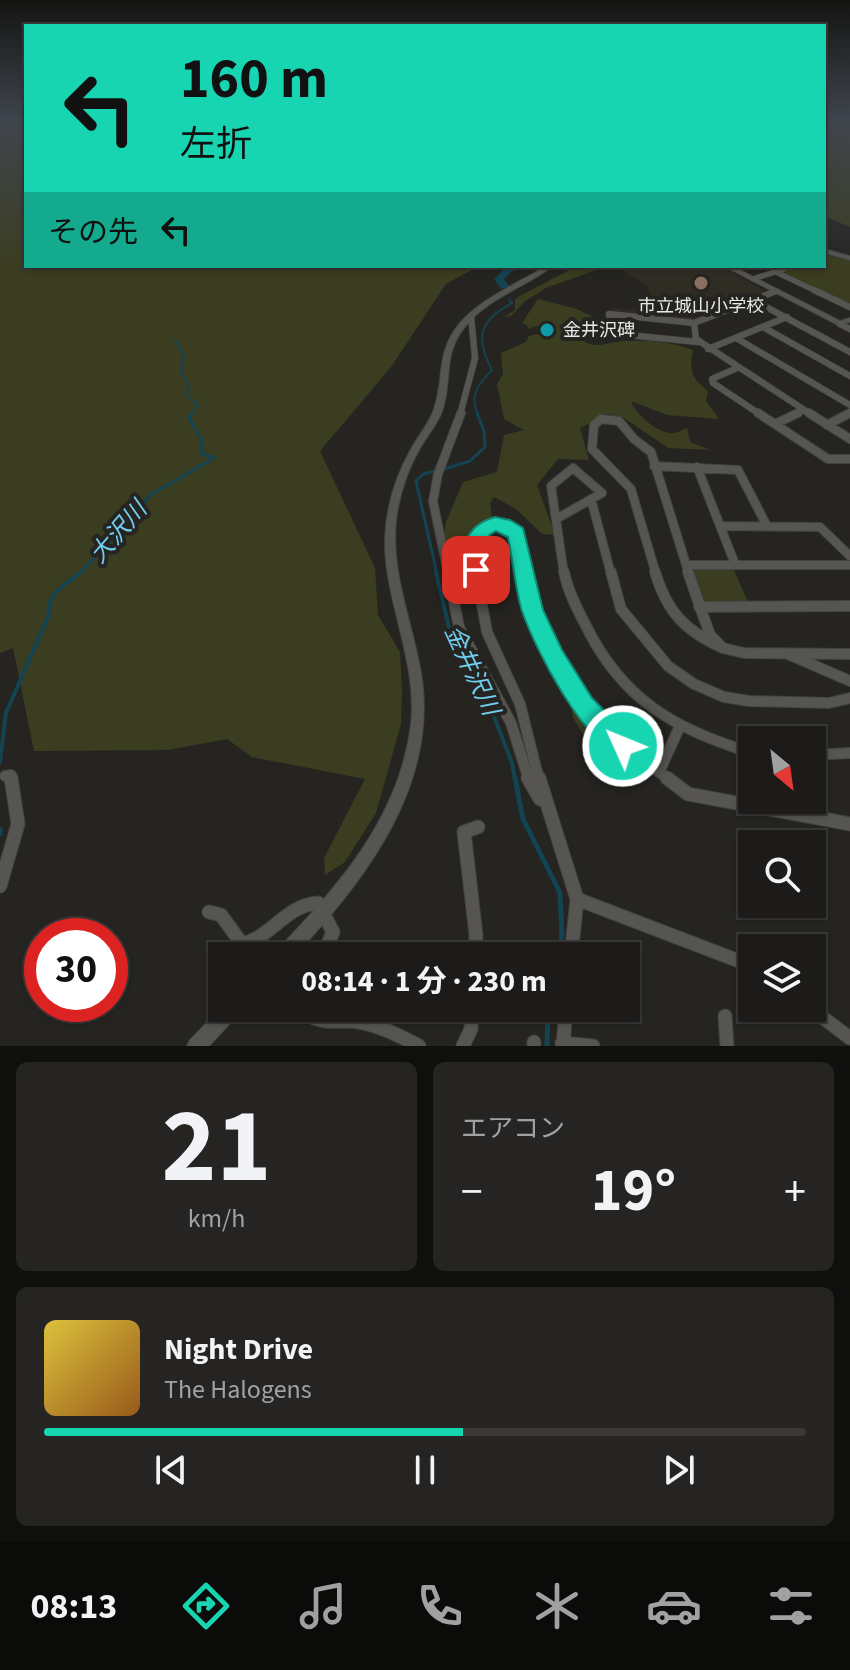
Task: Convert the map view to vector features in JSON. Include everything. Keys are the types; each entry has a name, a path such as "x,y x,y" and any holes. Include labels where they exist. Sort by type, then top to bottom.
{"street":[{"path":"826,252 850,258"},
{"path":"297,942 359,873 398,803 412,754 417,723 417,691 414,655 391,560 393,504 401,478 437,411 449,344 471,316 547,268"},
{"path":"731,268 850,329"},
{"path":"753,279 787,268"},
{"path":"776,272 850,307"},
{"path":"776,291 694,323 609,314 611,331 698,342 850,439"},
{"path":"753,300 850,352"},
{"path":"471,316 475,358 460,415 439,470 433,501 459,627 505,711 525,772 547,811"},
{"path":"708,349 787,317"},
{"path":"840,324 850,320"},
{"path":"694,323 698,342"},
{"path":"763,327 850,376"},
{"path":"736,338 850,405"},
{"path":"737,368 712,379 713,383 828,459 850,459"},
{"path":"775,424 804,410"},
{"path":"827,425 850,413"},
{"path":"723,648 710,635 699,607 651,452 634,439 619,421 606,418 594,425 592,449 631,489 664,602 700,638 723,648 744,653 850,654"},
{"path":"654,466 738,470 767,526"},
{"path":"697,467 735,564"},
{"path":"558,518 602,493 573,468 551,486 567,585 590,639 629,692 648,709 720,744 738,749"},
{"path":"591,499 621,609 668,666 694,684 724,697 788,703 829,703 850,698"},
{"path":"572,942 577,899 547,811 520,704 483,615 472,548 480,531 495,524 503,525 516,534 532,611 554,657 584,707 611,738 688,794 850,824"},
{"path":"720,526 820,527 850,556"},
{"path":"687,565 850,565"},
{"path":"699,607 850,606"},
{"path":"786,653 850,681"},
{"path":"659,772 680,726"},
{"path":"826,754 850,753"},
{"path":"0,886 18,824 11,775 5,776"},
{"path":"476,942 464,832 478,827"},
{"path":"577,899 738,961"},
{"path":"209,912 221,915 242,944 255,943 290,912 308,902 318,903 333,932 329,942"},
{"path":"725,1016 727,1046"},
{"path":"826,1020 850,1038"},
{"path":"196,1046 219,1022"},
{"path":"362,1022 376,1024 419,1046"},
{"path":"463,1046 471,1022"},
{"path":"564,1022 562,1045 593,1046"}],"shaded area":[{"path":"617,268 725,268 765,291 691,320 610,310 652,306 654,303 646,284"}],"green space":[{"path":"0,171 24,171 24,268 475,268 446,284 391,367 320,451 375,568 378,615 400,652 401,724 376,813 345,862 325,875 324,858 365,779 252,757 227,739 168,750 34,751 13,648 0,653"},
{"path":"826,171 850,171 850,227 826,217"},
{"path":"826,256 850,260 850,304 784,273 794,268 826,268"},
{"path":"573,268 601,268 546,288 525,301 511,316 504,317 515,310 518,297"},
{"path":"538,299 577,309 595,318 597,328 582,332 579,337 589,344 649,341 693,350 693,374 708,391 706,401 719,419 667,415 631,401 648,423 668,433 687,428 690,442 711,450 668,448 624,418 608,414 580,428 589,460 558,459 537,485 555,535 542,534 516,509 494,497 490,503 492,519 466,539 468,592 451,587 443,547 446,522 463,482 497,472 504,435 524,430 504,419 497,384 503,374 501,353 526,342 529,336 546,332 536,326 528,329 522,323"},
{"path":"733,568 749,604 708,604 702,600 693,570"},
{"path":"532,618 566,686 598,732 637,762 629,770 608,768 593,751 573,718 570,698 525,620"}],"waterway":[{"name":"金井沢川","path":"505,287 499,279 514,268"},
{"name":"金井沢川","path":"478,415 474,401 476,390 492,370 483,348 483,331 493,316 512,303 509,299"},
{"name":"大沢川","path":"175,339 184,356 181,371 188,383 187,396 198,404 191,415"},
{"name":"大沢川","path":"81,572 149,496 214,458 201,453 202,440 189,418 192,413"},
{"name":"金井沢川","path":"444,469 470,461 485,447 484,431 477,413"},
{"name":"金井沢川","path":"436,471 423,474 416,481 437,574"},
{"name":"大沢川","path":"0,762 6,713 49,615 50,601 58,590 81,572"},
{"name":"金井沢川","path":"436,572 450,632 485,693 512,763 515,780"},
{"name":"金井沢川","path":"515,778 523,819 560,893 561,942"},
{"name":"大沢川","path":"0,829 0,834"},
{"name":"金井沢川","path":"547,1046 548,1022"}],"place":[{"name":"市立城山小学校","path":"701,283"},
{"name":"金井沢碑","path":"547,330"}],"route":[{"path":"476,570 472,548 480,531 495,524 503,525 516,534 532,611 554,657 584,707 611,738 623,746"}]}
